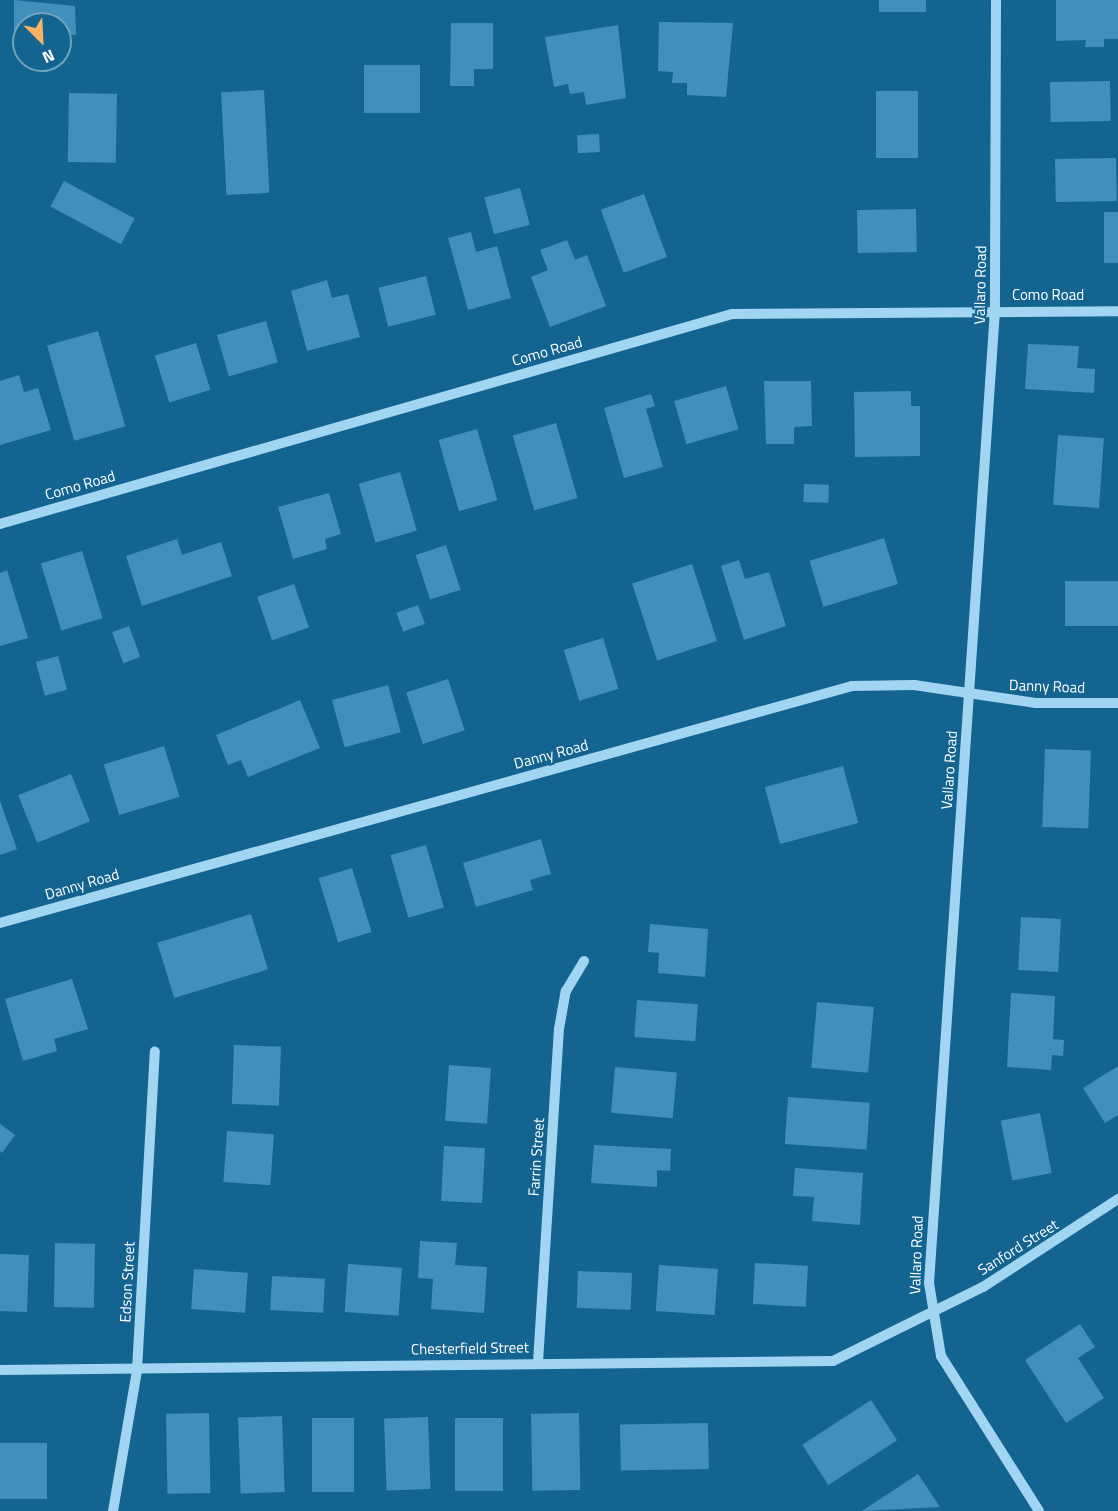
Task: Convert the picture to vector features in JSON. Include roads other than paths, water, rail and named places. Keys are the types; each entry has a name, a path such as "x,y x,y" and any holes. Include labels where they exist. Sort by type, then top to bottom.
{"street":[{"name":"Vallaro Road","path":"996,0 995,310 930,1248 930,1314 940,1356 1039,1511"},
{"name":"Como Road","path":"0,524 732,314 995,310 1118,311"},
{"name":"Danny Road","path":"0,923 852,686 914,685 1036,703 1118,703"},
{"name":"Farrin Street","path":"538,1362 559,1029 566,991 584,961"},
{"name":"Edson Street","path":"113,1511 136,1370 155,1052"},
{"name":"Sanford Street","path":"930,1314 1031,1258 1118,1199"},
{"name":"Chesterfield Street","path":"0,1370 136,1370 538,1362 833,1361 930,1314"}]}
